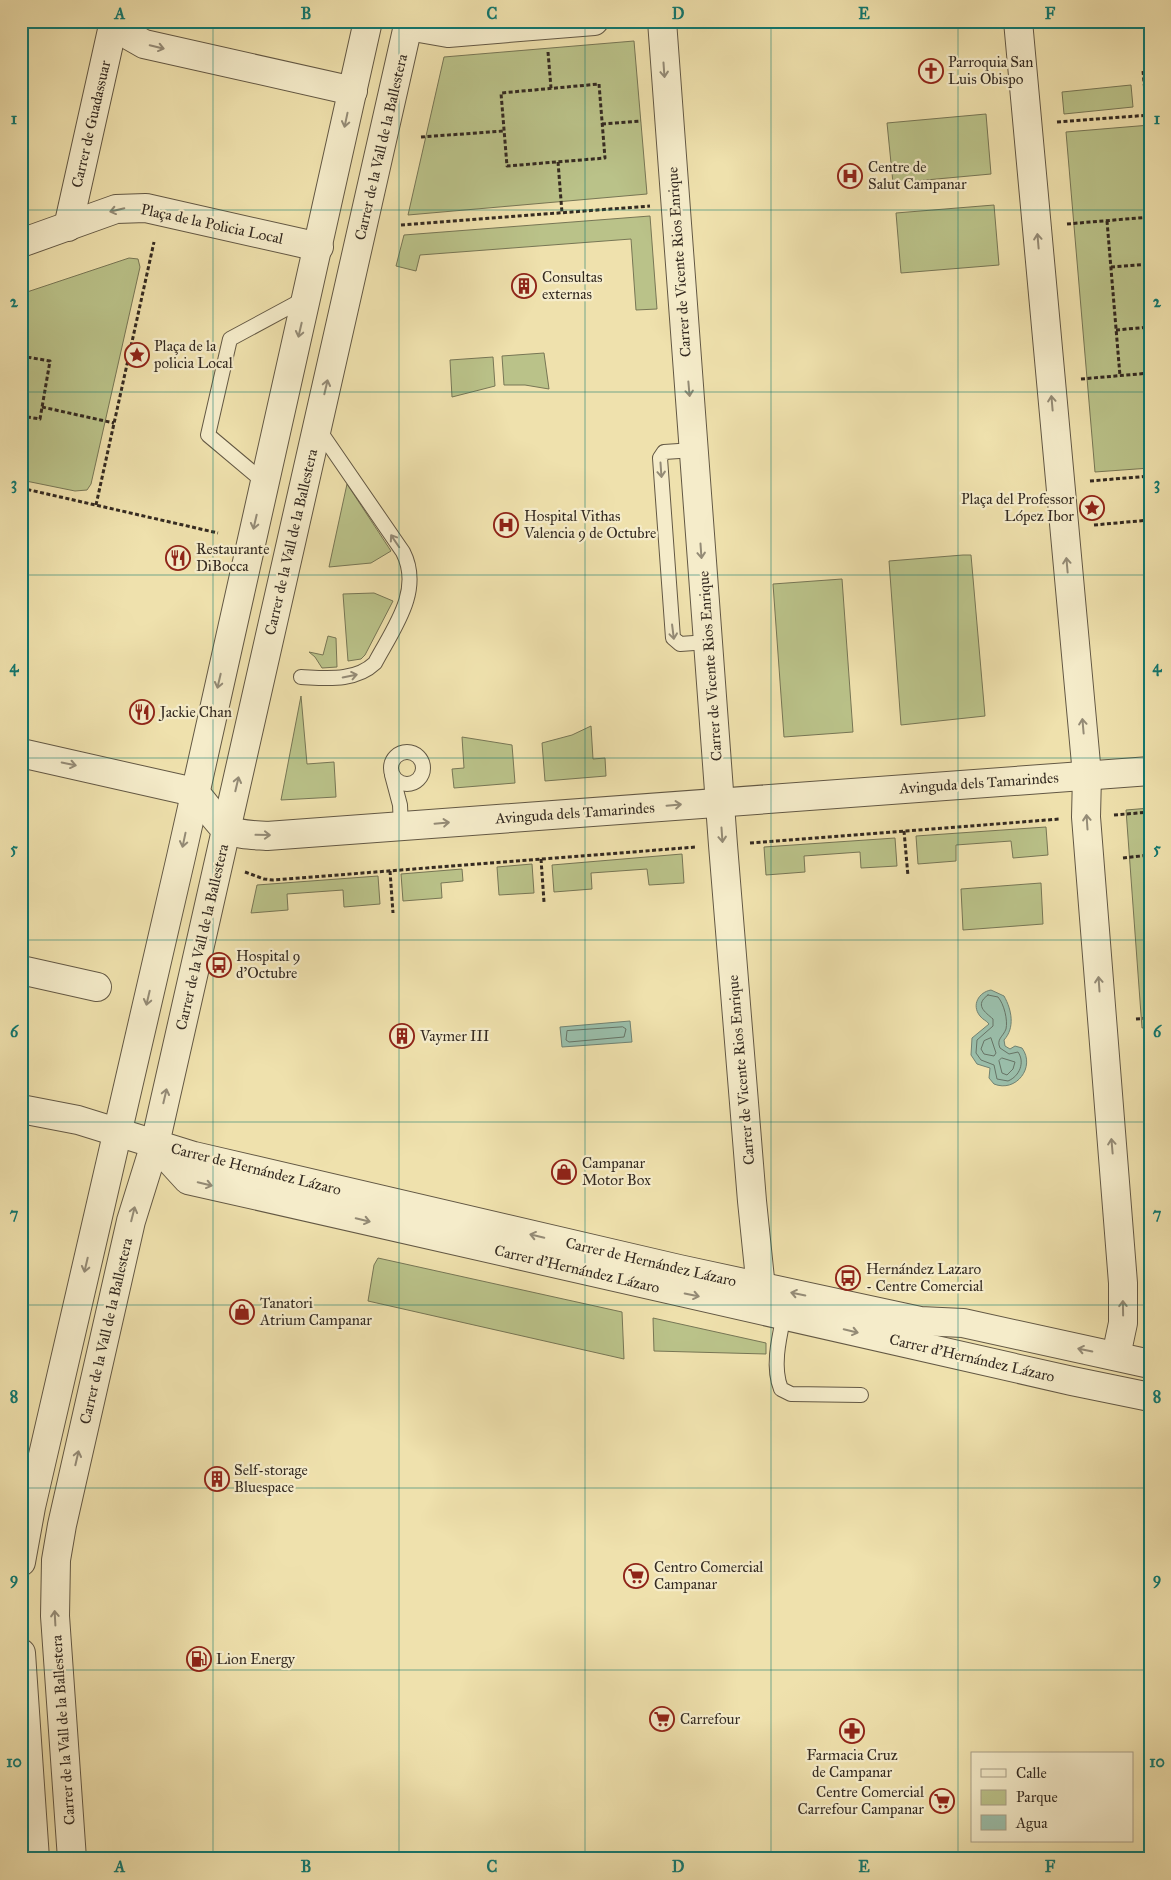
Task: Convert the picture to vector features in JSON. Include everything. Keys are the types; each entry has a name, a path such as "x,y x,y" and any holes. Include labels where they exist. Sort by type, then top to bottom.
{"street":[{"name":"Carrer de Guadassuar","path":"68,226 114,21"},
{"path":"119,21 130,36 144,44 353,91"},
{"path":"21,1562 35,1488 319,247 368,21"},
{"path":"409,23 448,33 594,21"},
{"name":"Carrer de Vicente Rios Enrique","path":"662,21 720,801 769,1304"},
{"path":"1018,21 1087,775 1086,817 1123,1283 1123,1323 1112,1367 1100,1374 1072,1381"},
{"name":"Carrer de la Vall de la Ballestera","path":"72,1859 55,1616 56,1560 131,1221 155,1144 409,23"},
{"name":"Plaça de la Policia Local","path":"21,243 116,210 146,208 319,247"},
{"path":"21,753 194,792 206,802 227,829"},
{"name":"Avinguda dels Tamarindes","path":"227,829 266,836 400,816 720,801 1150,771"},
{"path":"21,970 97,987"},
{"name":"Carrer d'Hernández Lázaro","path":"21,1109 78,1120 155,1144 188,1180 769,1304 1072,1381 1150,1397"},
{"path":"769,1304 920,1321 963,1323 1150,1364"},
{"path":"21,1653 36,1859"}],"lane":[{"path":"264,482 208,435 230,339 307,298"},
{"path":"301,677 348,677 368,670 375,663 403,608 409,593 411,576 403,552 317,426"},
{"path":"401,752 412,752 417,755 424,769 400,816 392,775 393,759 401,752"},
{"path":"392,775 404,784 419,779"},
{"path":"769,1304 778,1343 778,1382 781,1389 791,1394 861,1395"}],"path":[{"path":"547,43 551,88"},
{"path":"1143,71 1150,144"},
{"path":"599,84 602,124 605,158 507,166 501,93 599,84"},
{"path":"1057,122 1148,115"},
{"path":"602,124 646,121"},
{"path":"421,136 504,131"},
{"path":"558,162 562,213"},
{"path":"401,225 654,206"},
{"path":"1067,224 1150,218"},
{"path":"1107,221 1120,376"},
{"path":"96,505 154,242"},
{"path":"1111,267 1150,264"},
{"path":"1116,330 1150,327"},
{"path":"21,356 50,361 40,419 21,416"},
{"path":"1081,378 1150,373"},
{"path":"42,407 114,423"},
{"path":"1090,481 1150,476"},
{"path":"21,488 218,533"},
{"path":"1094,525 1150,520"},
{"path":"1111,815 1150,812"},
{"path":"742,844 1062,819"},
{"path":"904,831 908,876"},
{"path":"239,870 264,880 273,880 704,847"},
{"path":"1123,858 1150,856"},
{"path":"542,859 544,902"},
{"path":"390,871 393,913"},
{"path":"1136,1019 1150,1018"}],"green space":[{"path":"634,41 647,194 408,215 444,57"},
{"path":"1131,85 1133,107 1064,114 1062,92"},
{"path":"986,114 991,174 893,183 887,123"},
{"path":"1150,125 1150,468 1095,472 1066,132"},
{"path":"994,205 999,265 901,273 896,213"},
{"path":"650,216 657,309 636,310 631,239 420,255 416,271 396,266 404,235"},
{"path":"129,258 138,259 140,267 91,484 87,490 75,491 21,480 21,294"},
{"path":"544,353 549,389 525,385 504,385 502,356"},
{"path":"493,357 495,386 452,397 450,360"},
{"path":"347,484 391,551 371,563 329,567"},
{"path":"971,555 985,716 901,725 889,561"},
{"path":"842,579 853,732 784,737 773,584"},
{"path":"374,593 393,601 365,655 361,659 348,661 343,594"},
{"path":"328,636 336,638 337,667 322,668 315,657 309,652 323,655"},
{"path":"301,696 307,764 334,762 336,797 281,800"},
{"path":"591,726 593,759 605,758 606,776 545,781 542,743 572,735"},
{"path":"462,737 512,745 515,783 454,788 452,769 464,768"},
{"path":"1150,808 1150,1027 1142,1028 1126,810"},
{"path":"1046,827 1048,855 1013,858 1011,841 956,845 956,861 918,864 916,836"},
{"path":"895,838 897,866 861,868 860,852 804,856 805,872 766,875 764,847"},
{"path":"682,854 684,883 649,885 647,869 591,873 592,889 554,892 552,865"},
{"path":"532,864 534,893 499,895 497,867"},
{"path":"462,869 463,881 441,883 442,898 403,901 401,874"},
{"path":"378,876 380,904 344,907 343,890 287,894 288,910 251,913 257,885"},
{"path":"1041,883 1043,924 963,930 961,889"},
{"path":"378,1258 622,1312 624,1359 368,1301 374,1265"},
{"path":"653,1318 766,1343 766,1354 654,1351"}],"water":[{"path":"991,990 1004,996 1009,1007 1011,1024 1004,1040 1005,1046 1010,1049 1015,1046 1022,1048 1026,1055 1027,1063 1025,1070 1016,1082 1010,1085 994,1084 989,1078 990,1068 977,1064 971,1055 972,1038 989,1024 977,1012 976,1003 983,993"},
{"path":"630,1021 632,1042 562,1047 560,1027"}],"place":[{"name":"Parroquia San Luis Obispo","path":"931,71"},
{"name":"Centre de Salut Campanar","path":"850,176"},
{"name":"Consultas externas","path":"524,286"},
{"name":"Plaça de la policia Local","path":"137,355"},
{"name":"Plaça del Professor López Ibor","path":"1092,508"},
{"name":"Hospital Vithas Valencia 9 de Octubre","path":"506,525"},
{"name":"Restaurante DiBocca","path":"178,558"},
{"name":"Jackie Chan","path":"142,712"},
{"name":"Hospital 9 d'Octubre","path":"219,965"},
{"name":"Vaymer III","path":"402,1036"},
{"name":"Campanar Motor Box","path":"564,1172"},
{"name":"Hernández Lazaro - Centre Comercial","path":"848,1278"},
{"name":"Tanatori Atrium Campanar","path":"242,1312"},
{"name":"Self-storage Bluespace","path":"217,1479"},
{"name":"Centro Comercial Campanar","path":"636,1576"},
{"name":"Lion Energy","path":"199,1659"},
{"name":"Carrefour","path":"662,1719"},
{"name":"Farmacia Cruz de Campanar","path":"852,1731"},
{"name":"Centre Comercial Carrefour Campanar","path":"942,1801"}]}
